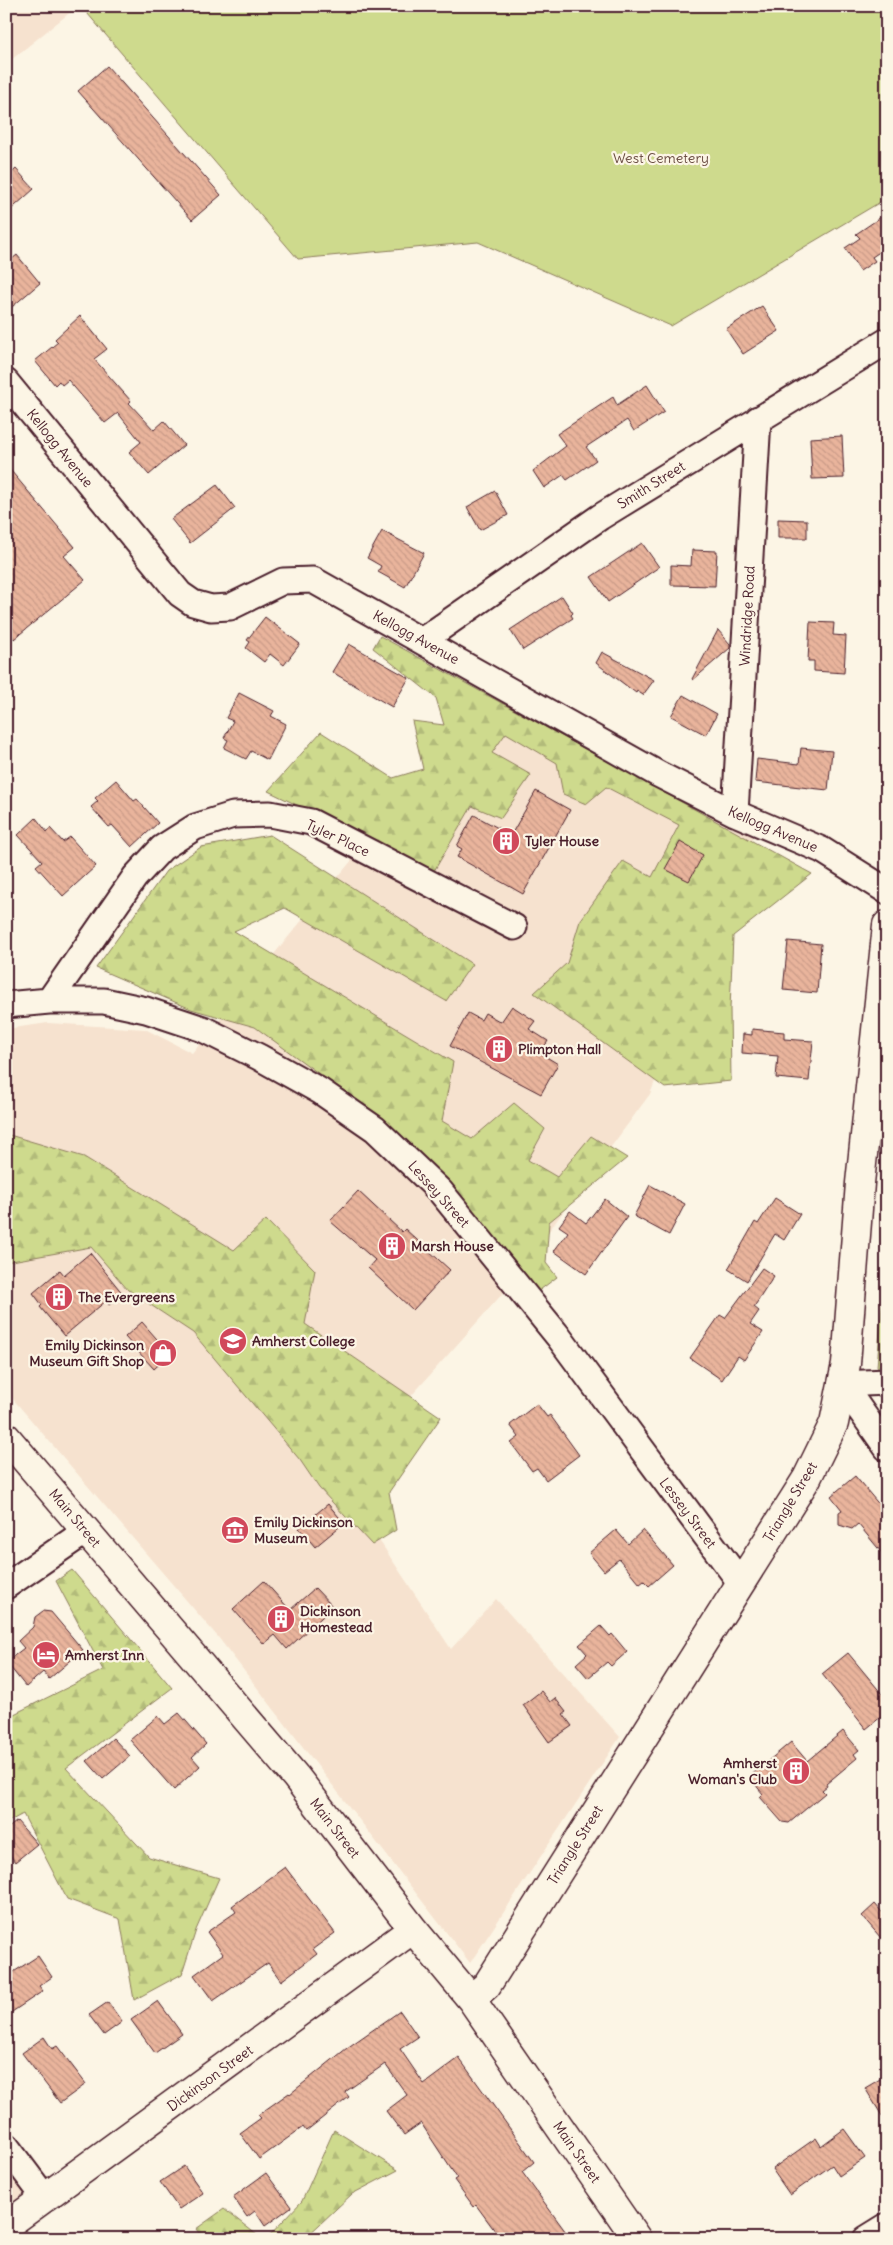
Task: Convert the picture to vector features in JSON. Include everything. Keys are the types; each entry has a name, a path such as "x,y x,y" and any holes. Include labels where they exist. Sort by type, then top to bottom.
{"main road":[{"name":"Triangle Street","path":"470,1999 487,1986 806,1478 834,1423 846,1364 859,1192 887,924"},
{"name":"Main Street","path":"6,1437 296,1778 470,1999 638,2239"},
{"name":"Dickinson Street","path":"6,2226 414,1929"}],"street":[{"name":"Smith Street","path":"423,640 600,517 887,341"},
{"name":"Kellogg Avenue","path":"6,382 167,579 180,594 193,603 211,608 230,607 283,581 313,580 423,640 658,774 735,814 822,850 887,891"},
{"name":"Windridge Road","path":"735,814 758,419"},
{"name":"Tyler Place","path":"49,1001 135,877 162,848 195,827 233,816 270,814 311,822 514,927"},
{"name":"Lessey Street","path":"6,1004 49,1001 104,1001 146,1010 203,1029 320,1091 375,1128 440,1192 558,1336 740,1582"},
{"path":"842,1384 887,1382"},
{"path":"842,1384 887,1448"},
{"path":"6,1586 86,1531"},
{"path":"6,2146 45,2198"},
{"path":"866,2239 887,2226"}],"shaded area":[{"path":"6,6 78,6 6,64"},
{"name":"Amherst College","path":"493,690 755,833 650,1094 504,1292 338,1478 451,1649 496,1599 620,1737 470,1963 218,1637 6,1391 6,1029 48,1023 145,1029 192,1053"},
{"path":"6,2146 45,2198 6,2226"}],"green space":[{"name":"West Cemetery","path":"81,6 887,6 887,198 671,326 478,242 298,259"},
{"path":"380,636 812,874 733,936 730,1009 731,1081 665,1088 534,993 567,963 580,921 623,861 652,877 679,825 606,787 586,804 563,794 557,763 506,733 492,753 531,775 501,818 472,806 434,871 268,791 321,732 393,778 423,769 412,721 444,725 436,698 373,648"},
{"path":"270,835 472,964 446,1001 285,908 234,931 453,1062 442,1121 472,1139 514,1103 545,1129 528,1160 557,1177 591,1136 627,1158 549,1222 546,1263 557,1277 536,1293 394,1135 333,1084 255,1027 191,1009 96,968 166,871 201,847"},
{"path":"6,1134 84,1157 234,1250 266,1220 315,1270 305,1324 441,1417 389,1492 396,1530 372,1545 319,1488 300,1460 193,1333 128,1290 91,1247 6,1262"},
{"path":"887,1244 887,1362 877,1367"},
{"path":"72,1570 172,1688 66,1768 149,1857 219,1878 196,1930 182,1974 134,2000 120,1919 67,1899 23,1814 6,1823 6,1718 103,1670 56,1581"},
{"path":"334,2130 398,2170 352,2194 304,2239 266,2239 302,2201"},
{"path":"224,2209 262,2239 203,2239 196,2229"}],"building":[{"path":"107,66 221,195 192,220 78,91"},
{"path":"16,169 34,189 6,214 6,178"},
{"path":"887,213 887,247 872,257 875,261 860,271 845,248 860,238 856,234"},
{"path":"17,255 40,283 6,312 6,264"},
{"path":"762,306 779,331 743,354 726,329"},
{"path":"80,316 107,349 94,359 131,401 129,403 154,430 164,421 184,445 149,475 129,452 141,442 118,413 105,423 68,380 62,385 59,381 55,385 35,361 58,342 55,339"},
{"path":"647,385 664,412 634,431 627,420 586,447 596,460 567,480 563,475 544,488 533,471 566,446 557,434 613,397 617,405"},
{"path":"842,436 844,478 812,479 810,438"},
{"path":"6,465 75,547 64,556 85,580 14,639 6,630"},
{"path":"217,485 235,508 190,543 171,519"},
{"path":"495,491 508,515 480,530 467,507"},
{"path":"778,519 807,520 807,538 778,538"},
{"path":"382,531 424,553 405,587 378,572 381,566 367,558"},
{"path":"642,543 659,567 608,602 591,577"},
{"path":"692,550 717,551 715,586 671,585 671,565 691,566"},
{"path":"562,596 573,613 571,615 573,618 523,650 510,630"},
{"path":"265,617 300,644 284,665 270,654 264,662 246,648 250,642 247,640"},
{"path":"810,622 834,623 833,635 846,636 844,673 814,671 814,661 808,661"},
{"path":"718,630 730,644 730,648 693,680 692,679"},
{"path":"349,644 409,678 392,707 332,672"},
{"path":"602,652 654,680 643,695 637,691 636,693 596,663"},
{"path":"239,693 274,711 271,716 286,724 268,760 251,751 246,759 224,748 228,740 224,738 233,721 226,718"},
{"path":"683,695 717,714 706,735 671,716"},
{"path":"801,748 832,751 828,790 755,782 757,759 799,764"},
{"path":"116,780 134,801 137,799 158,823 132,847 112,825 109,827 91,807 98,801 95,798"},
{"name":"Tyler House","path":"536,791 570,810 523,894 457,857 462,849 457,846 474,815 511,835"},
{"path":"36,818 47,832 50,828 63,842 70,837 96,866 63,896 36,866 42,861 18,835"},
{"path":"680,842 703,855 689,881 665,869"},
{"path":"788,941 821,944 817,993 783,990"},
{"name":"Plimpton Hall","path":"512,1006 535,1021 529,1029 548,1041 540,1053 558,1064 541,1094 450,1046 468,1013 481,1020 485,1013 501,1022"},
{"path":"752,1029 784,1032 784,1039 813,1041 809,1081 776,1078 778,1056 742,1053 743,1034 752,1035"},
{"path":"650,1185 685,1204 669,1235 634,1216"},
{"name":"Marsh House","path":"358,1191 402,1232 405,1229 450,1270 413,1310 368,1268 375,1260 330,1221"},
{"path":"775,1198 800,1214 784,1240 775,1234 747,1281 728,1269 755,1222 758,1224"},
{"path":"605,1199 627,1217 586,1274 554,1251 568,1232 559,1226 570,1211 586,1223"},
{"name":"The Evergreens","path":"90,1253 123,1294 109,1305 106,1301 64,1336 40,1307 42,1305 33,1293 60,1270 64,1275"},
{"path":"762,1268 774,1276 754,1307 759,1311 750,1324 763,1332 744,1360 738,1356 722,1380 690,1358 720,1315 725,1318"},
{"path":"142,1322 170,1354 154,1369 125,1337"},
{"path":"537,1404 547,1417 550,1415 579,1455 546,1480 537,1468 532,1471 511,1443 519,1437 510,1425"},
{"path":"855,1476 887,1514 887,1559 858,1524 852,1529 839,1525 839,1512 842,1510 831,1496"},
{"path":"328,1504 344,1523 315,1547 299,1528"},
{"path":"616,1530 628,1544 643,1530 673,1565 649,1586 644,1581 640,1584 619,1559 604,1571 589,1553"},
{"name":"Dickinson Homestead","path":"264,1581 290,1610 315,1588 333,1607 287,1649 275,1635 264,1644 233,1609"},
{"name":"Amherst Inn","path":"43,1611 51,1612 83,1650 49,1679 43,1672 26,1687 6,1662 24,1648 18,1641 33,1627 35,1617"},
{"path":"601,1626 610,1636 612,1634 627,1652 611,1666 607,1662 588,1678 576,1664 587,1654 579,1645"},
{"path":"848,1653 887,1700 887,1712 866,1729 822,1674"},
{"path":"541,1691 550,1702 555,1698 566,1712 563,1714 572,1726 549,1742 523,1705"},
{"path":"179,1713 206,1744 192,1757 200,1766 174,1790 130,1740 158,1716 165,1724"},
{"name":"Amherst Woman's Club","path":"843,1731 859,1750 854,1754 857,1758 826,1784 827,1786 822,1790 825,1793 789,1823 782,1822 760,1797 763,1794 749,1777 791,1742 807,1761"},
{"path":"113,1738 130,1756 103,1779 87,1761"},
{"path":"17,1821 37,1844 15,1862 6,1850 6,1830"},
{"path":"285,1867 335,1933 313,1949 317,1954 281,1981 268,1963 213,2001 194,1975 223,1954 207,1932 236,1912 232,1906"},
{"path":"875,1904 887,1918 887,1945 862,1916"},
{"path":"38,1956 52,1977 39,1986 43,1991 6,2016 6,1977"},
{"path":"158,2001 182,2034 155,2053 131,2020"},
{"path":"108,2002 122,2022 104,2035 89,2015"},
{"path":"400,2011 418,2037 400,2049 424,2084 459,2058 534,2162 522,2172 571,2239 501,2239 476,2205 474,2207 454,2180 457,2178 421,2123 404,2135 386,2111 407,2095 385,2064 345,2092 349,2097 306,2131 303,2127 259,2159 240,2133 261,2118 258,2115 290,2094 347,2048"},
{"path":"44,2037 52,2049 57,2046 86,2084 60,2103 22,2053"},
{"path":"887,2075 887,2124 865,2088"},
{"path":"844,2129 865,2158 839,2176 832,2165 790,2195 772,2169 816,2138 821,2146"},
{"path":"184,2166 203,2193 179,2209 160,2182"},
{"path":"266,2173 291,2207 265,2226 255,2211 247,2217 233,2197"}],"place":[{"name":"Tyler House","path":"506,841"},
{"name":"Plimpton Hall","path":"499,1049"},
{"name":"Marsh House","path":"392,1246"},
{"name":"The Evergreens","path":"59,1297"},
{"name":"Amherst College","path":"233,1341"},
{"name":"Emily Dickinson Museum Gift Shop","path":"163,1353"},
{"name":"Emily Dickinson Museum","path":"235,1530"},
{"name":"Dickinson Homestead","path":"281,1619"},
{"name":"Amherst Inn","path":"46,1655"},
{"name":"Amherst Woman's Club","path":"796,1771"}]}
